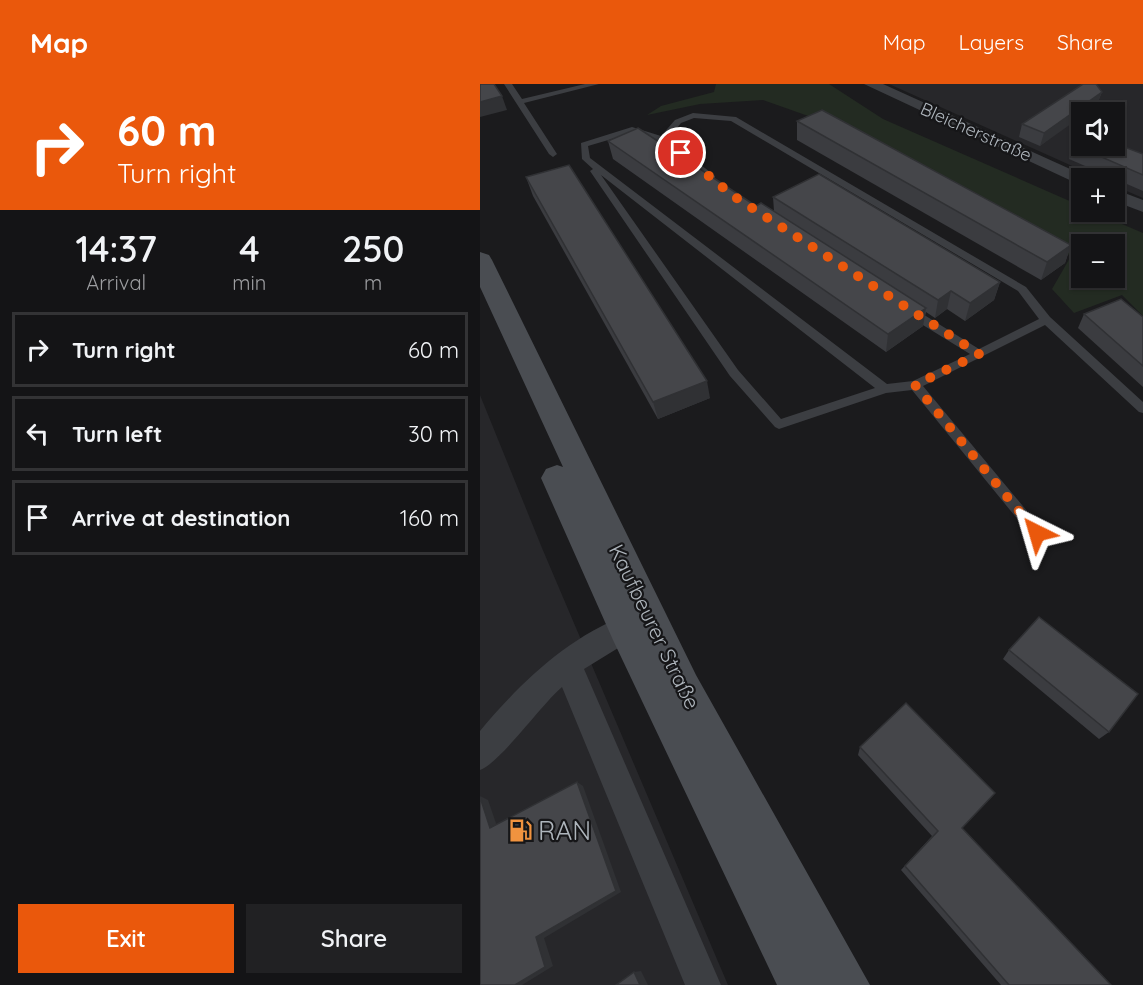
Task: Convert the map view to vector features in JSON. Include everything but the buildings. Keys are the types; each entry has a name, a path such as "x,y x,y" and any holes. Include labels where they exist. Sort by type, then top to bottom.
{"main road":[{"name":"Kaufbeurer Straße","path":"480,260 683,688 846,985"},
{"name":"Kaufbeurer Straße","path":"480,310 626,628 801,985"}],"street":[{"name":"Bleicherstraße","path":"872,84 1071,174"},
{"path":"1125,199 1143,207"},
{"path":"480,755 527,698 590,646 626,628"},
{"path":"567,664 704,985"}],"lane":[{"path":"508,84 553,154"},
{"path":"520,102 572,87 595,84"},
{"path":"663,140 674,122 697,114 733,119 1022,289 1046,320 1143,409"},
{"path":"724,188 663,140 632,130 584,145 586,159 734,373 779,424 885,389 915,385 1046,320"},
{"path":"586,159 885,389"},
{"path":"897,303 979,354"},
{"path":"915,385 1037,533"}],"shaded area":[{"path":"716,84 829,84 883,119 1071,202 1071,222 1117,222 1143,233 1143,316 1122,295 1074,313 1052,289 1071,256 994,217 828,123 763,100 700,104 647,115 661,106 714,92"},
{"path":"889,84 1143,84 1143,198 1125,190 1125,168 1077,168"},
{"path":"480,395 542,548 728,985 480,985"}],"place":[{"name":"RAN","path":"520,831"}],"route":[{"path":"681,153 732,195 946,335 979,354 915,385 1037,533"}]}
